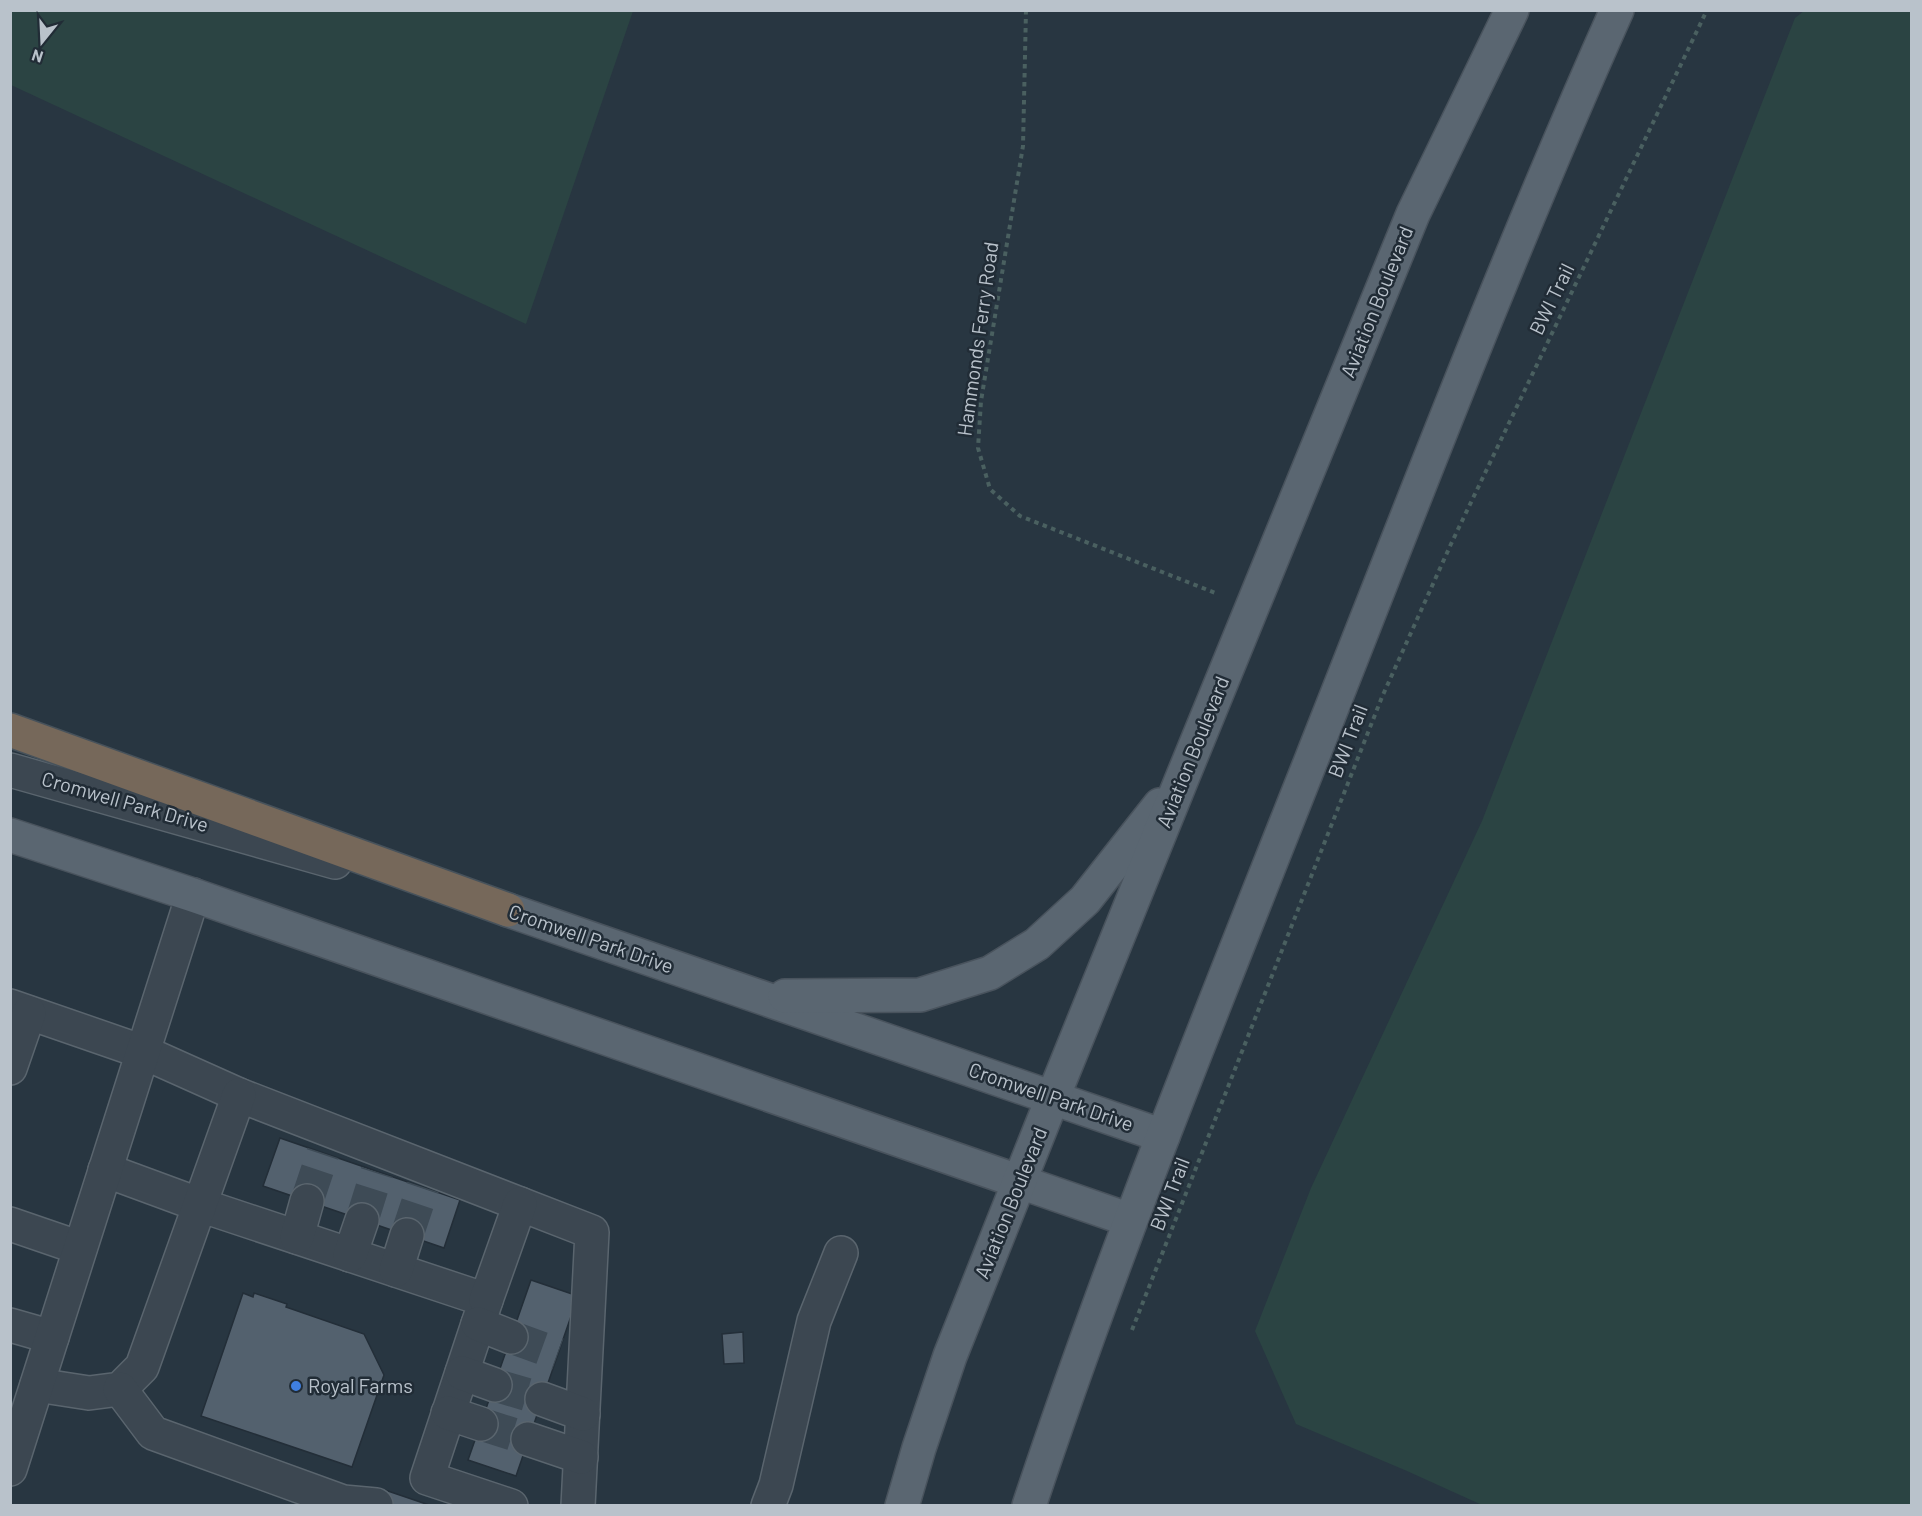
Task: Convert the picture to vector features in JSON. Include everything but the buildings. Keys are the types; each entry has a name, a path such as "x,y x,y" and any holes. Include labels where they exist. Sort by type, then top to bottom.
{"highway":[{"path":"10,730 508,910"}],"main road":[{"name":"Aviation Boulevard","path":"902,1506 919,1448 951,1356 1019,1181 1252,608 1413,214 1512,10"},
{"path":"1029,1506 1066,1393 1163,1136 1508,261 1617,10"},
{"path":"759,996 920,996 990,973 1037,944 1085,900 1184,776"},
{"path":"10,835 194,895 1130,1220"},
{"name":"Cromwell Park Drive","path":"508,910 1163,1136"}],"street":[{"name":"Cromwell Park Drive","path":"10,770 508,910"},
{"path":"10,1469 194,895"},
{"path":"10,1068 20,1009 143,1052 239,1095 326,1141 426,1178 520,1204 592,1232 572,1358 583,1414 578,1506"},
{"path":"37,1385 89,1393 120,1389 142,1367 239,1095"},
{"path":"105,1170 396,1270 482,1312 511,1337"},
{"path":"297,1237 307,1201"},
{"path":"511,1506 428,1478 520,1204"},
{"path":"350,1255 362,1220"},
{"path":"10,1224 80,1248"},
{"path":"396,1270 407,1235"},
{"path":"768,1506 776,1485 814,1320 841,1253"},
{"path":"10,1325 52,1337"},
{"path":"462,1373 495,1385"},
{"path":"120,1389 153,1433 343,1502 376,1505"},
{"path":"542,1400 583,1414"},
{"path":"448,1413 481,1424"},
{"path":"528,1439 580,1457"}],"path":[{"name":"Hammonds Ferry Road","path":"1026,10 1023,146 981,401 978,448 990,489 1020,516 1252,608"},
{"name":"BWI Trail","path":"1130,1337 1382,697 1451,544 1707,10"}],"green space":[{"path":"11,10 633,11 526,324 11,85"},
{"path":"1804,11 1911,11 1911,1505 1482,1505 1296,1424 1255,1331 1311,1188 1482,821 1795,18"}],"tunnel":[{"path":"307,1201 323,1153"},
{"path":"362,1220 377,1172"},
{"path":"407,1235 423,1187"},
{"path":"511,1337 558,1354"},
{"path":"495,1385 542,1399"},
{"path":"481,1424 528,1439"}],"place":[{"name":"Royal Farms","path":"296,1386"}]}
